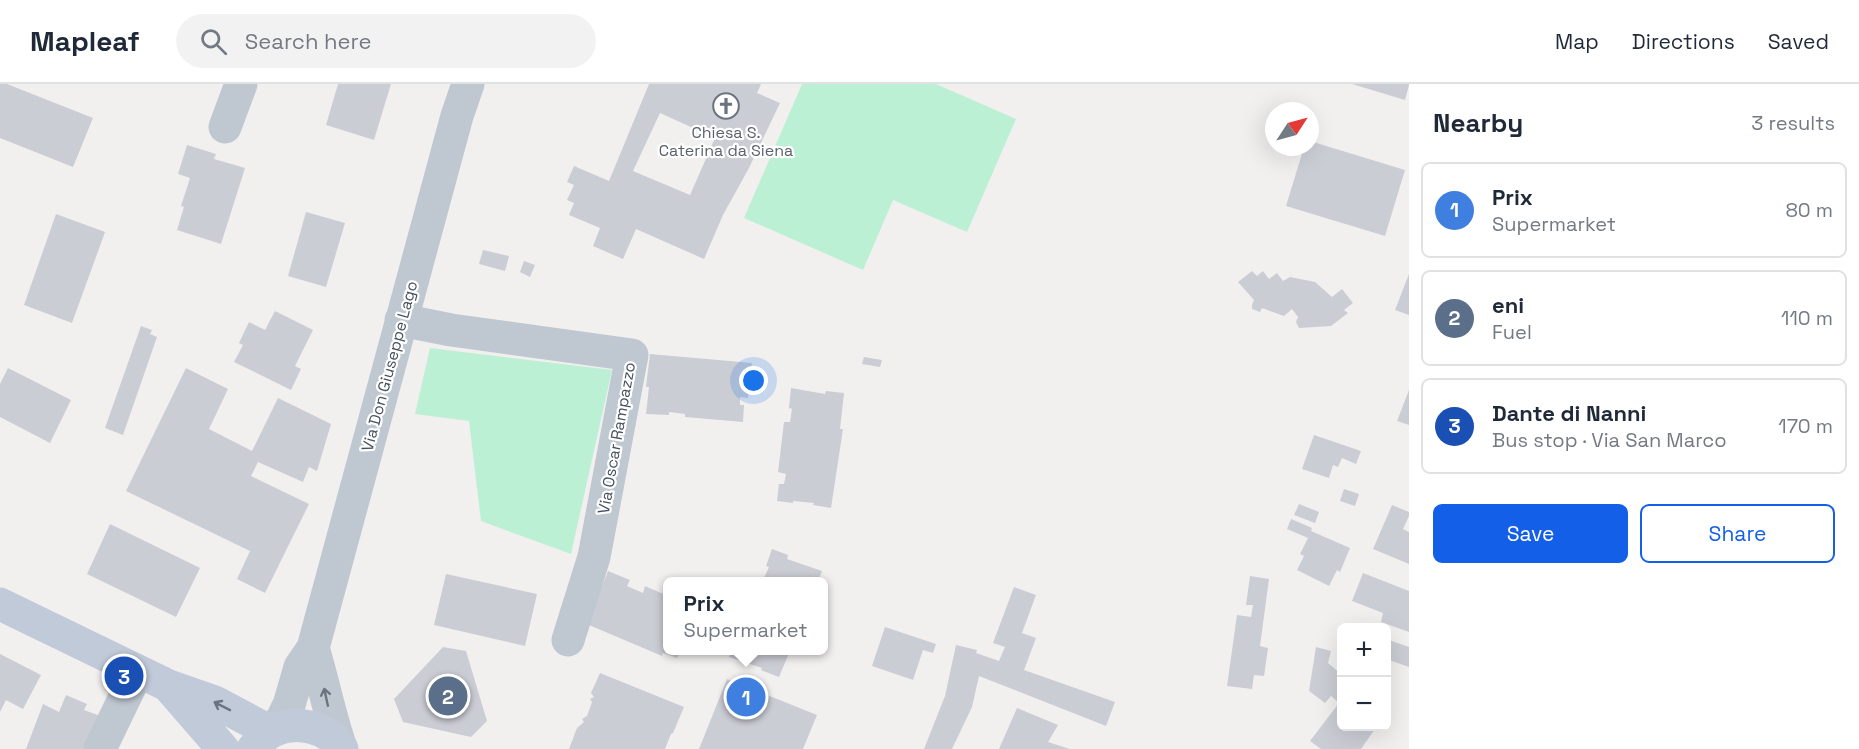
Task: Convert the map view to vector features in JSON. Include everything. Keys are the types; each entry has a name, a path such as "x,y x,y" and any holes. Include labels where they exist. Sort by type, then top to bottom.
{"main road":[{"path":"0,604 137,672 215,702 267,737 294,725 311,727 327,733 341,747"},
{"path":"169,686 223,749"}],"street":[{"path":"225,127 241,84"},
{"name":"Via Don Giuseppe Lago","path":"267,737 289,705 300,667 313,648 401,320 468,84"},
{"name":"Via Oscar Rampazzo","path":"401,320 451,330 632,355 594,557 568,640"},
{"path":"313,648 321,673 329,714 341,747"},
{"path":"100,749 137,672"}],"green space":[{"path":"802,84 936,84 1016,119 967,232 893,200 863,270 744,218"},
{"path":"430,348 612,370 571,554 481,521 469,421 415,414"}],"building":[{"path":"0,84 7,84 93,118 73,167 0,138"},
{"path":"338,84 391,84 374,140 326,125"},
{"path":"649,84 761,84 757,93 780,103 749,168 723,215 704,259 636,229 623,259 593,246 600,228 569,215 574,203 567,200 574,185 567,182 574,166 609,181","holes":["660,113 715,138 690,195 633,171"]},
{"path":"1352,84 1409,84 1409,85 1405,100"},
{"path":"1319,144 1405,170 1385,236 1286,206 1301,156 1319,156"},
{"path":"187,145 216,154 214,159 245,168 221,244 177,230 184,207 181,206 190,178 178,174"},
{"path":"306,212 345,223 326,287 288,276"},
{"path":"56,214 105,232 72,323 24,305"},
{"path":"483,250 509,256 505,271 479,264"},
{"path":"524,261 535,265 530,277 520,272"},
{"path":"1252,271 1257,276 1263,271 1269,279 1277,273 1283,281 1290,277 1315,282 1332,297 1342,289 1353,303 1344,310 1348,313 1331,326 1299,328 1296,322 1298,317 1292,309 1284,316 1262,308 1260,312 1252,309 1254,300 1238,282"},
{"path":"1409,274 1409,315 1395,310"},
{"path":"275,311 313,330 295,366 301,369 291,390 234,362 243,345 239,343 249,322 265,330"},
{"path":"141,326 152,330 150,334 157,337 123,435 105,428"},
{"path":"650,354 752,363 748,398 740,397 740,405 744,405 743,422 685,417 685,414 669,412 669,415 646,414"},
{"path":"864,357 882,360 880,367 862,364"},
{"path":"8,368 71,400 50,443 0,417 0,384"},
{"path":"186,368 228,389 209,429 252,451 278,398 331,424 317,471 309,467 303,482 258,462 251,476 309,504 265,593 237,579 250,551 126,491"},
{"path":"791,388 825,394 826,391 844,393 840,429 843,429 831,508 813,505 814,503 777,501 779,484 784,484 786,474 778,472 784,422 790,422"},
{"path":"1409,390 1409,425 1397,421"},
{"path":"1314,435 1361,451 1356,464 1342,458 1338,467 1333,465 1329,478 1302,469"},
{"path":"1344,489 1359,494 1355,506 1340,501"},
{"path":"1299,504 1319,512 1315,523 1294,515"},
{"path":"1392,505 1409,512 1403,529 1409,532 1409,564 1373,549"},
{"path":"1291,519 1312,528 1311,531 1350,548 1340,572 1337,570 1329,586 1297,570 1304,556 1300,554 1308,538 1287,529"},
{"path":"110,524 200,568 176,617 87,574"},
{"path":"772,549 788,555 787,559 822,571 820,577 764,577 769,567 766,566"},
{"path":"608,571 630,580 627,586 643,593 645,586 663,594 662,656 582,622 596,601"},
{"path":"1363,573 1409,591 1409,632 1391,626 1391,623 1381,622 1383,613 1352,601"},
{"path":"446,574 537,594 525,646 434,625"},
{"path":"1250,576 1269,579 1260,646 1268,648 1264,676 1254,675 1252,689 1227,686 1237,615 1251,617 1253,605 1246,605"},
{"path":"1014,587 1036,595 1022,633 1036,638 1024,670 1115,702 1106,726 979,676 972,707 952,749 924,749 945,696 956,645 977,650 976,653 999,661 1005,647 993,643"},
{"path":"885,627 936,644 933,653 923,650 913,680 872,666"},
{"path":"1391,641 1409,647 1409,667 1391,661"},
{"path":"443,647 466,651 487,721 471,737 403,722 394,699"},
{"path":"1316,647 1331,651 1328,663 1337,671 1337,701 1331,696 1325,703 1309,691"},
{"path":"0,654 41,675 23,709 6,700 0,712"},
{"path":"730,655 788,655 779,677 761,670 762,668 729,657"},
{"path":"600,673 684,707 665,749 569,749 577,728 584,722 582,719 587,716 592,702 590,699 594,697 591,693"},
{"path":"727,679 817,715 803,749 699,749"},
{"path":"66,695 87,704 84,710 106,718 94,749 26,749 43,704 59,712"},
{"path":"1337,706 1337,731 1374,731 1361,749 1321,749 1310,741"},
{"path":"1017,708 1058,725 1048,742 1070,749 999,749"}],"place":[{"name":"Chiesa S. Caterina da Siena","path":"726,106"},
{"name":"Dante di Nanni","path":"124,676"},
{"name":"eni","path":"448,696"},
{"name":"Prix","path":"746,697"}]}
